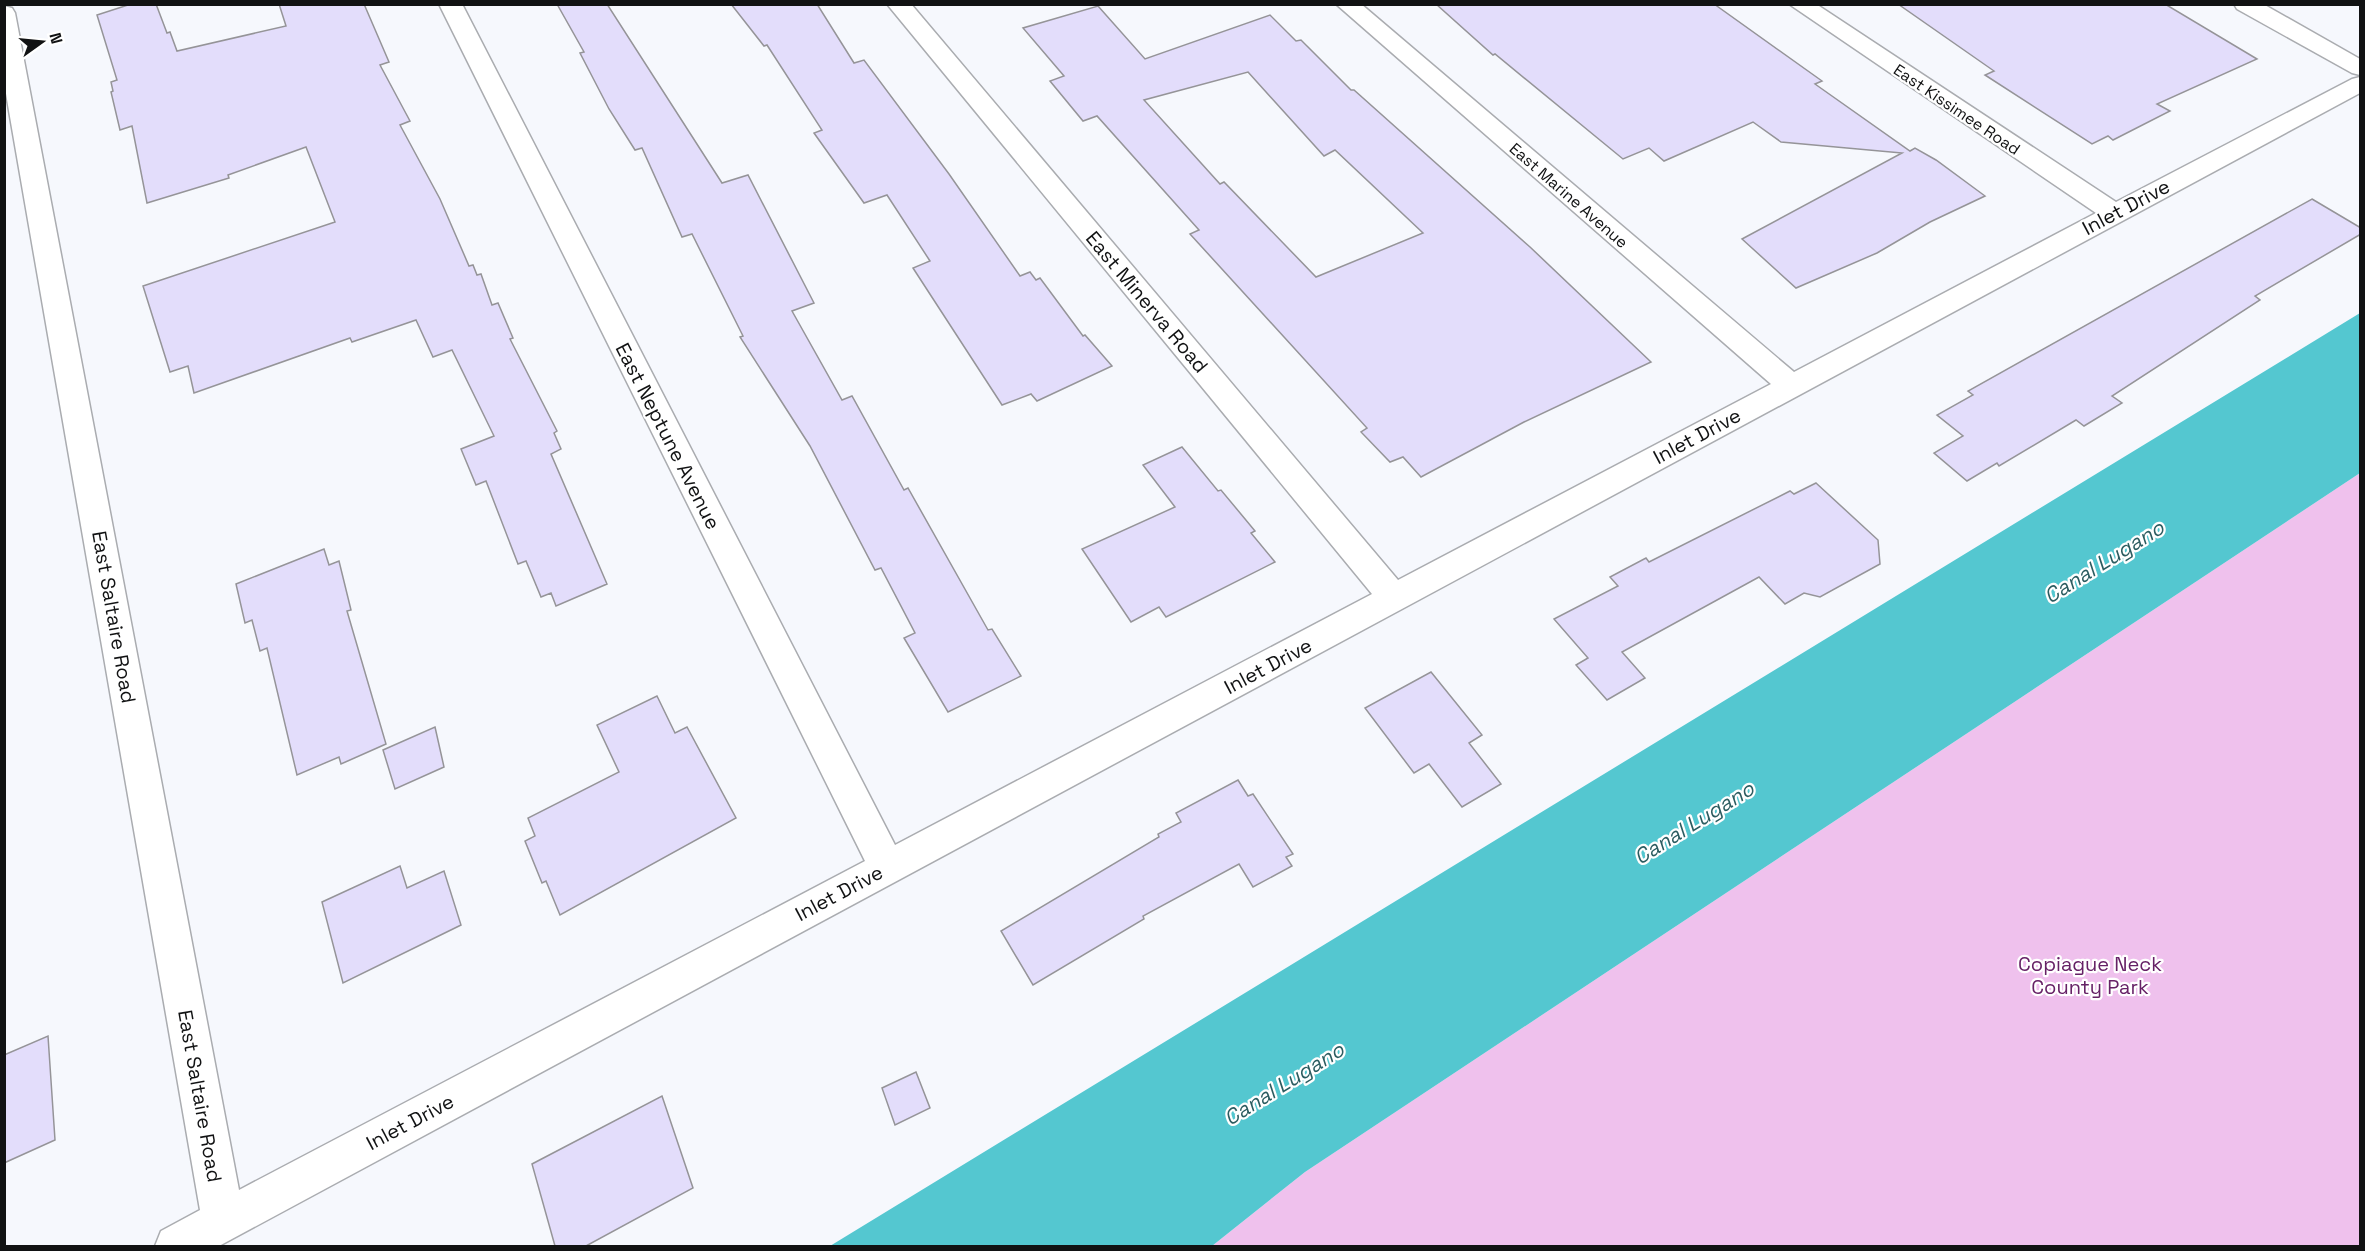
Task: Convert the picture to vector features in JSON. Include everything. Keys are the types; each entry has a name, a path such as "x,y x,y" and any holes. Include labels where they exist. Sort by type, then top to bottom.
{"street":[{"name":"East Neptune Avenue","path":"450,4 887,867"},
{"name":"East Minerva Road","path":"898,4 1395,599"},
{"name":"East Marine Avenue","path":"1347,4 1791,385"},
{"name":"East Kissimee Road","path":"1800,4 2114,213"},
{"path":"2245,4 2361,68"},
{"name":"East Saltaire Road","path":"4,13 224,1221"},
{"name":"Inlet Drive","path":"176,1246 1395,599 2114,213 2361,84"}],"green space":[{"name":"Copiague Neck County Park","path":"2360,473 2360,1246 1212,1246 1305,1172"}],"water":[{"name":"Canal Lugano","path":"2360,313 2360,473 1305,1172 1212,1246 830,1246"}],"building":[{"path":"131,4 156,4 177,51 286,26 279,4 364,4 389,62 380,65 410,121 400,125 440,199 469,266 473,265 477,275 481,274 492,305 498,303 513,338 510,339 557,431 554,433 561,449 551,454 607,584 556,606 551,593 541,597 526,561 518,564 486,481 476,485 461,449 494,436 452,350 433,357 416,320 352,342 350,338 194,393 188,366 170,372 143,286 335,222 306,147 228,175 229,178 147,203 132,126 120,130 111,92 113,91 111,82 117,80 97,15"},
{"path":"557,4 607,4 722,183 748,175 814,303 792,311 842,400 852,396 904,490 908,488 988,630 992,629 1021,676 948,712 904,638 915,633 881,568 875,570 810,446 740,337 743,336 692,234 682,237 642,148 635,150 609,109 580,53 584,52"},
{"path":"731,4 817,4 854,63 864,60 949,174 1020,276 1030,272 1036,280 1040,278 1083,336 1085,335 1112,366 1037,401 1031,394 1002,405 913,268 930,261 887,195 864,203 814,133 822,130 767,45 764,46"},
{"path":"1436,4 1714,4 1822,81 1815,84 1910,151 1915,148 1936,160 1985,196 1930,222 1877,253 1796,288 1742,239 1902,153 1781,142 1753,122 1664,161 1649,148 1623,159 1495,54 1493,55"},
{"path":"1898,4 2165,4 2257,59 2157,104 2170,111 2113,140 2108,136 2092,144 1985,75 1994,71"},
{"path":"1098,6 1145,59 1270,15 1296,41 1301,40 1351,90 1354,90 1530,247 1651,362 1524,422 1421,477 1403,457 1390,462 1361,432 1367,428 1190,234 1199,230 1097,116 1083,121 1050,81 1064,76 1023,28","holes":["1248,72 1324,156 1335,150 1423,233 1316,277 1224,182 1220,184 1144,100"]},
{"path":"2312,199 2361,228 2361,234 2255,296 2260,300 2112,396 2122,403 2084,426 2076,420 1999,466 1997,463 1967,481 1934,453 1963,436 1937,415 1973,395 1968,391"},
{"path":"1182,447 1255,531 1251,533 1275,562 1166,617 1159,607 1131,622 1082,549 1175,507 1143,465"},
{"path":"1816,483 1878,540 1880,564 1820,597 1804,593 1785,604 1759,577 1622,652 1645,678 1607,700 1576,665 1588,658 1554,619 1618,586 1610,577 1646,558 1649,562 1790,491 1794,494"},
{"path":"324,549 329,565 339,561 351,610 347,611 386,744 341,764 339,757 297,775 267,648 260,651 252,620 245,623 236,584"},
{"path":"1431,672 1482,735 1469,743 1501,784 1462,807 1429,764 1414,773 1365,708"},
{"path":"657,696 675,733 687,727 736,818 560,915 546,881 542,883 525,841 535,836 528,818 619,772 597,725"},
{"path":"435,727 444,767 395,789 383,750"},
{"path":"1238,780 1248,796 1253,794 1293,854 1286,857 1292,866 1253,887 1239,864 1143,916 1144,919 1033,985 1001,931 1159,837 1158,834 1181,822 1176,813"},
{"path":"400,866 407,888 444,871 461,925 343,983 322,902"},
{"path":"48,1036 55,1140 4,1163 4,1055"},
{"path":"916,1072 930,1108 895,1125 882,1088"},
{"path":"662,1096 693,1188 586,1246 555,1246 532,1164"}]}
